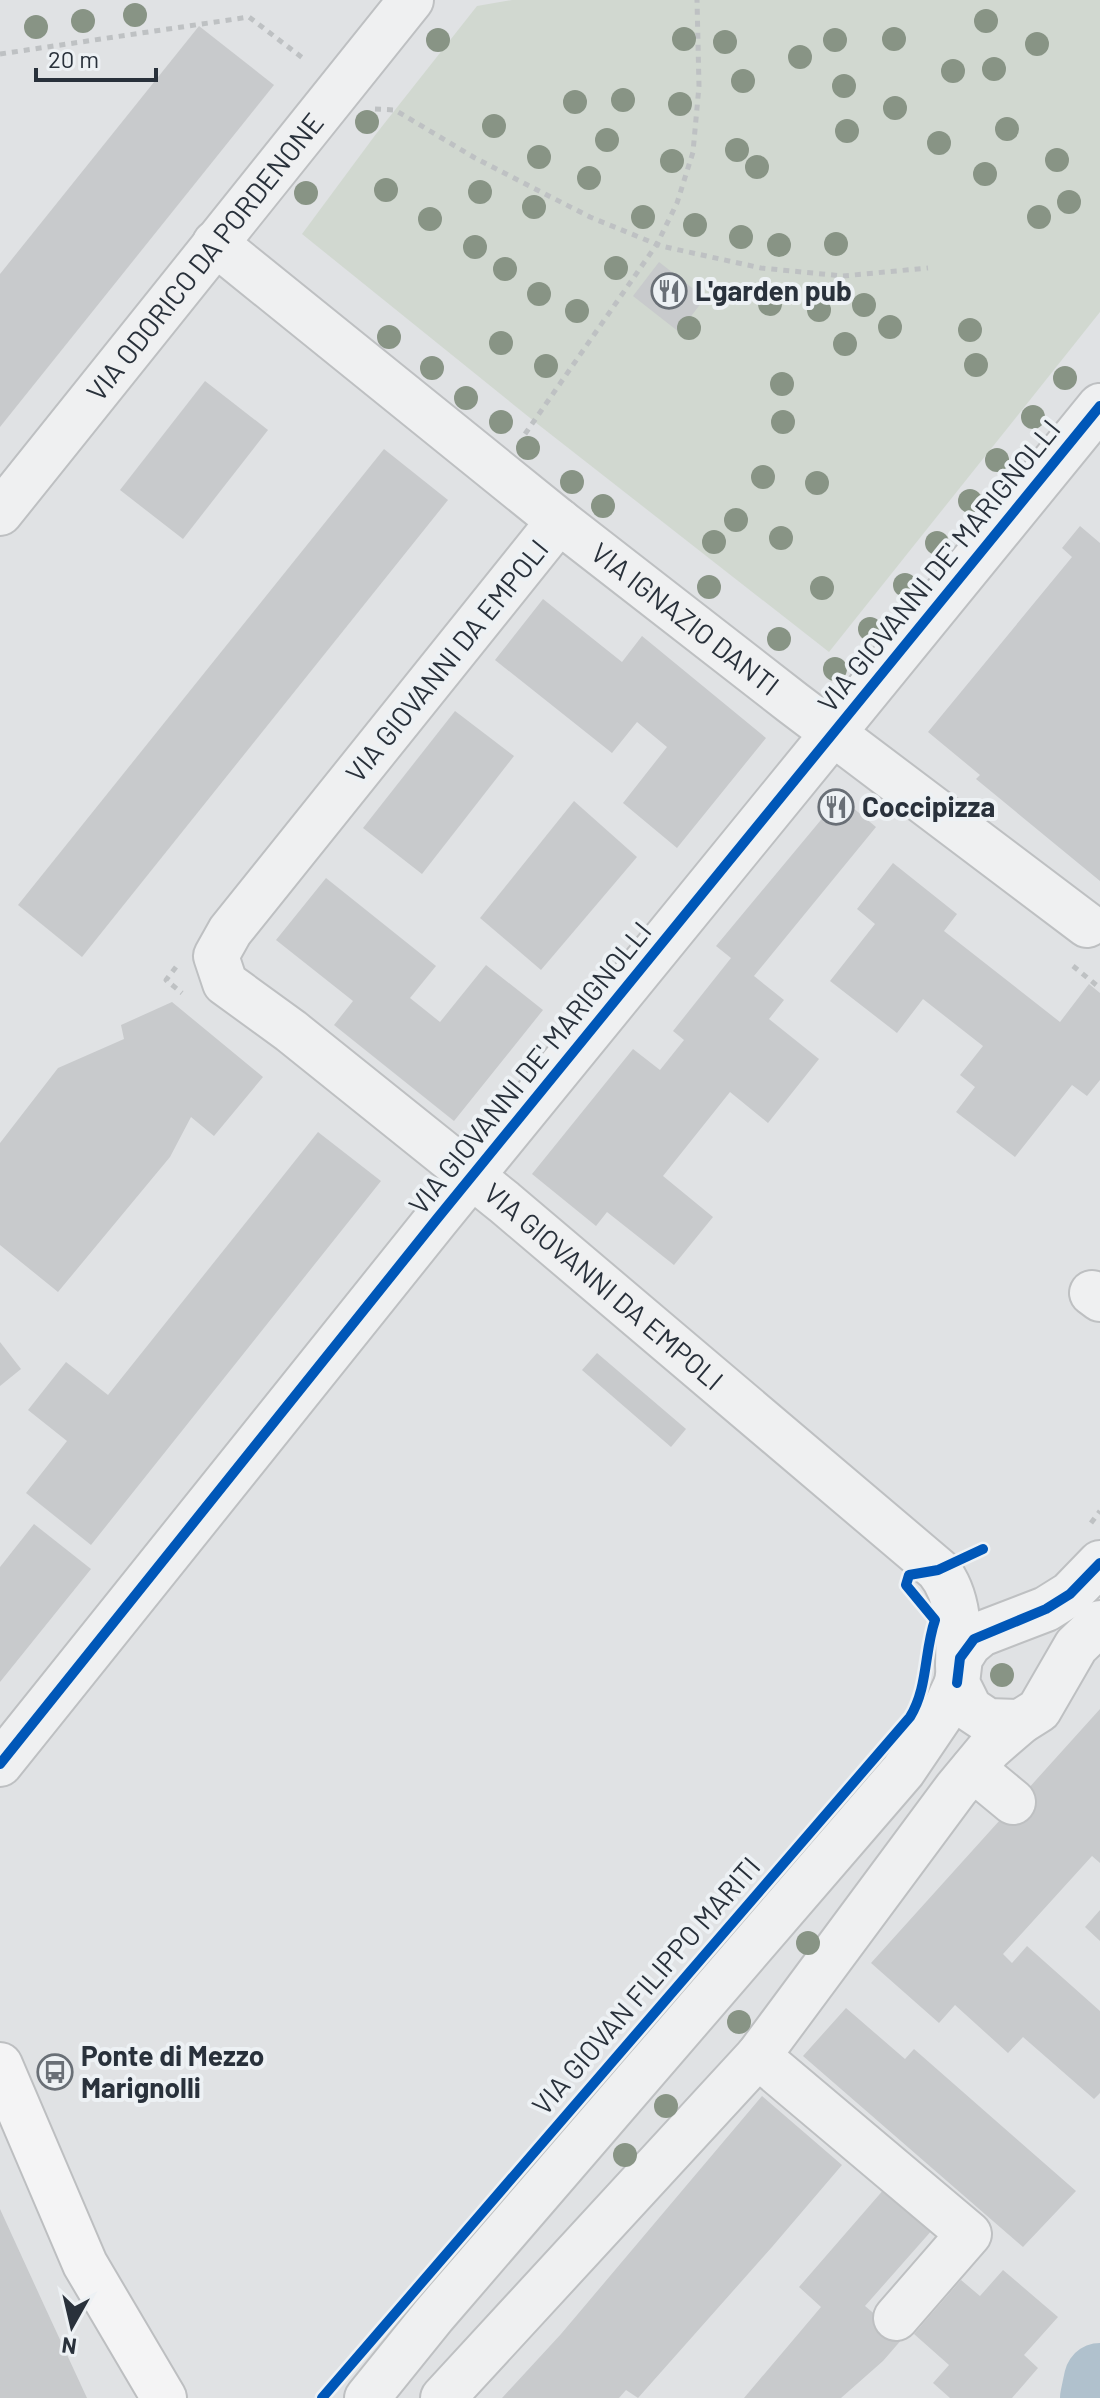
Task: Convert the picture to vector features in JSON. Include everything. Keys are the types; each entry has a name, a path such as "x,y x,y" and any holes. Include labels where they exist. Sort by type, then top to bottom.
{"main road":[{"path":"0,2065 85,2264 164,2398"},
{"path":"85,2264 130,2398"}],"street":[{"name":"VIA ODORICO DA PORDENONE","path":"0,513 411,0"},
{"name":"VIA IGNAZIO DANTI","path":"215,243 559,521 1087,925"},
{"name":"VIA GIOVANNI DE' MARIGNOLLI","path":"0,1764 1100,406"},
{"name":"VIA GIOVANNI DA EMPOLI","path":"559,521 230,931 216,956 225,983 291,1031 473,1177 938,1570 955,1601 957,1674"},
{"name":"VIA GIOVAN FILIPPO MARITI","path":"367,2398 434,2315 903,1771 945,1709 964,1650 974,1639 988,1631 1003,1628 1046,1609 1070,1594 1100,1563"},
{"path":"443,2398 758,2056 973,1769 990,1748 1035,1707 1076,1646 1100,1623"},
{"path":"957,1674 963,1701 978,1716 998,1723 1035,1707 1052,1669 1045,1651 1031,1636 1012,1628 1003,1628"},
{"path":"973,1769 1013,1802"},
{"path":"758,2056 969,2234 896,2318"}],"path":[{"path":"525,434 657,244 677,203 693,152 699,86 697,0"},
{"path":"0,54 249,17 304,59"},
{"path":"374,109 395,110 590,217 657,244 761,268 843,276 928,268"}],"shaded area":[{"path":"512,0 1100,0 1100,312 829,652 535,422 302,234 477,6"}],"building":[{"path":"199,26 274,85 0,427 0,274"},
{"path":"659,262 705,298 679,332 633,296"},
{"path":"205,381 268,430 183,539 120,490"},
{"path":"384,449 448,500 82,957 18,905"},
{"path":"1080,526 1100,543 1100,881 976,779 980,775 928,732 1072,557 1062,548"},
{"path":"543,599 622,662 642,636 766,738 677,848 623,803 667,747 637,722 612,753 495,660"},
{"path":"455,711 514,756 422,874 363,828"},
{"path":"840,797 876,827 754,976 784,1000 769,1019 819,1059 768,1123 730,1092 663,1176 713,1217 674,1265 607,1212 596,1226 532,1174 633,1049 660,1070 684,1040 673,1031 731,958 716,946"},
{"path":"574,801 637,857 541,970 480,918"},
{"path":"893,863 957,914 944,931 1060,1022 1089,984 1100,993 1100,1080 1087,1096 1072,1085 1015,1157 956,1112 975,1087 960,1075 983,1046 923,999 897,1033 830,981 875,924 857,909"},
{"path":"326,878 436,966 410,998 440,1022 486,965 543,1010 454,1121 334,1025 353,1001 276,940"},
{"path":"172,1002 263,1077 214,1136 191,1117 170,1157 58,1292 0,1245 0,1143 58,1068 124,1039 121,1025"},
{"path":"318,1132 381,1181 91,1545 26,1493 67,1441 28,1410 66,1362 108,1395"},
{"path":"0,1342 21,1369 0,1386"},
{"path":"597,1353 686,1429 671,1447 582,1370"},
{"path":"34,1524 91,1569 0,1682 0,1567"},
{"path":"1100,1709 1100,1863 1092,1856 1003,1954 1012,1963 1027,1946 1100,2011 1100,2093 1094,2099 1023,2037 1008,2053 955,2005 939,2023 871,1963"},
{"path":"1100,1910 1100,1941 1085,1927"},
{"path":"846,2008 905,2059 914,2049 1076,2191 1023,2247 803,2056"},
{"path":"762,2096 842,2165 772,2247 638,2398 626,2390 619,2398 502,2398 561,2334"},
{"path":"885,2188 933,2229 865,2306 903,2338 883,2361 841,2398 744,2398 821,2307 799,2287"},
{"path":"0,2209 44,2305 87,2398 0,2398"},
{"path":"1003,2270 1058,2317 1024,2355 1038,2368 1012,2398 950,2398 933,2383 949,2365 914,2334 961,2280 980,2296"}],"waterway":[{"path":"1096,2398 1100,2379"}],"cycle path":[{"path":"0,1764 436,1220 1100,406"},
{"path":"322,2398 910,1717 920,1694 935,1620 906,1585 909,1575 938,1570 983,1549"},
{"path":"957,1683 960,1658 974,1639 1046,1609 1070,1594 1100,1563"}],"place":[{"name":"L'garden pub","path":"669,291"},
{"name":"Coccipizza","path":"836,807"},
{"name":"Ponte di Mezzo Marignolli","path":"55,2072"}]}
